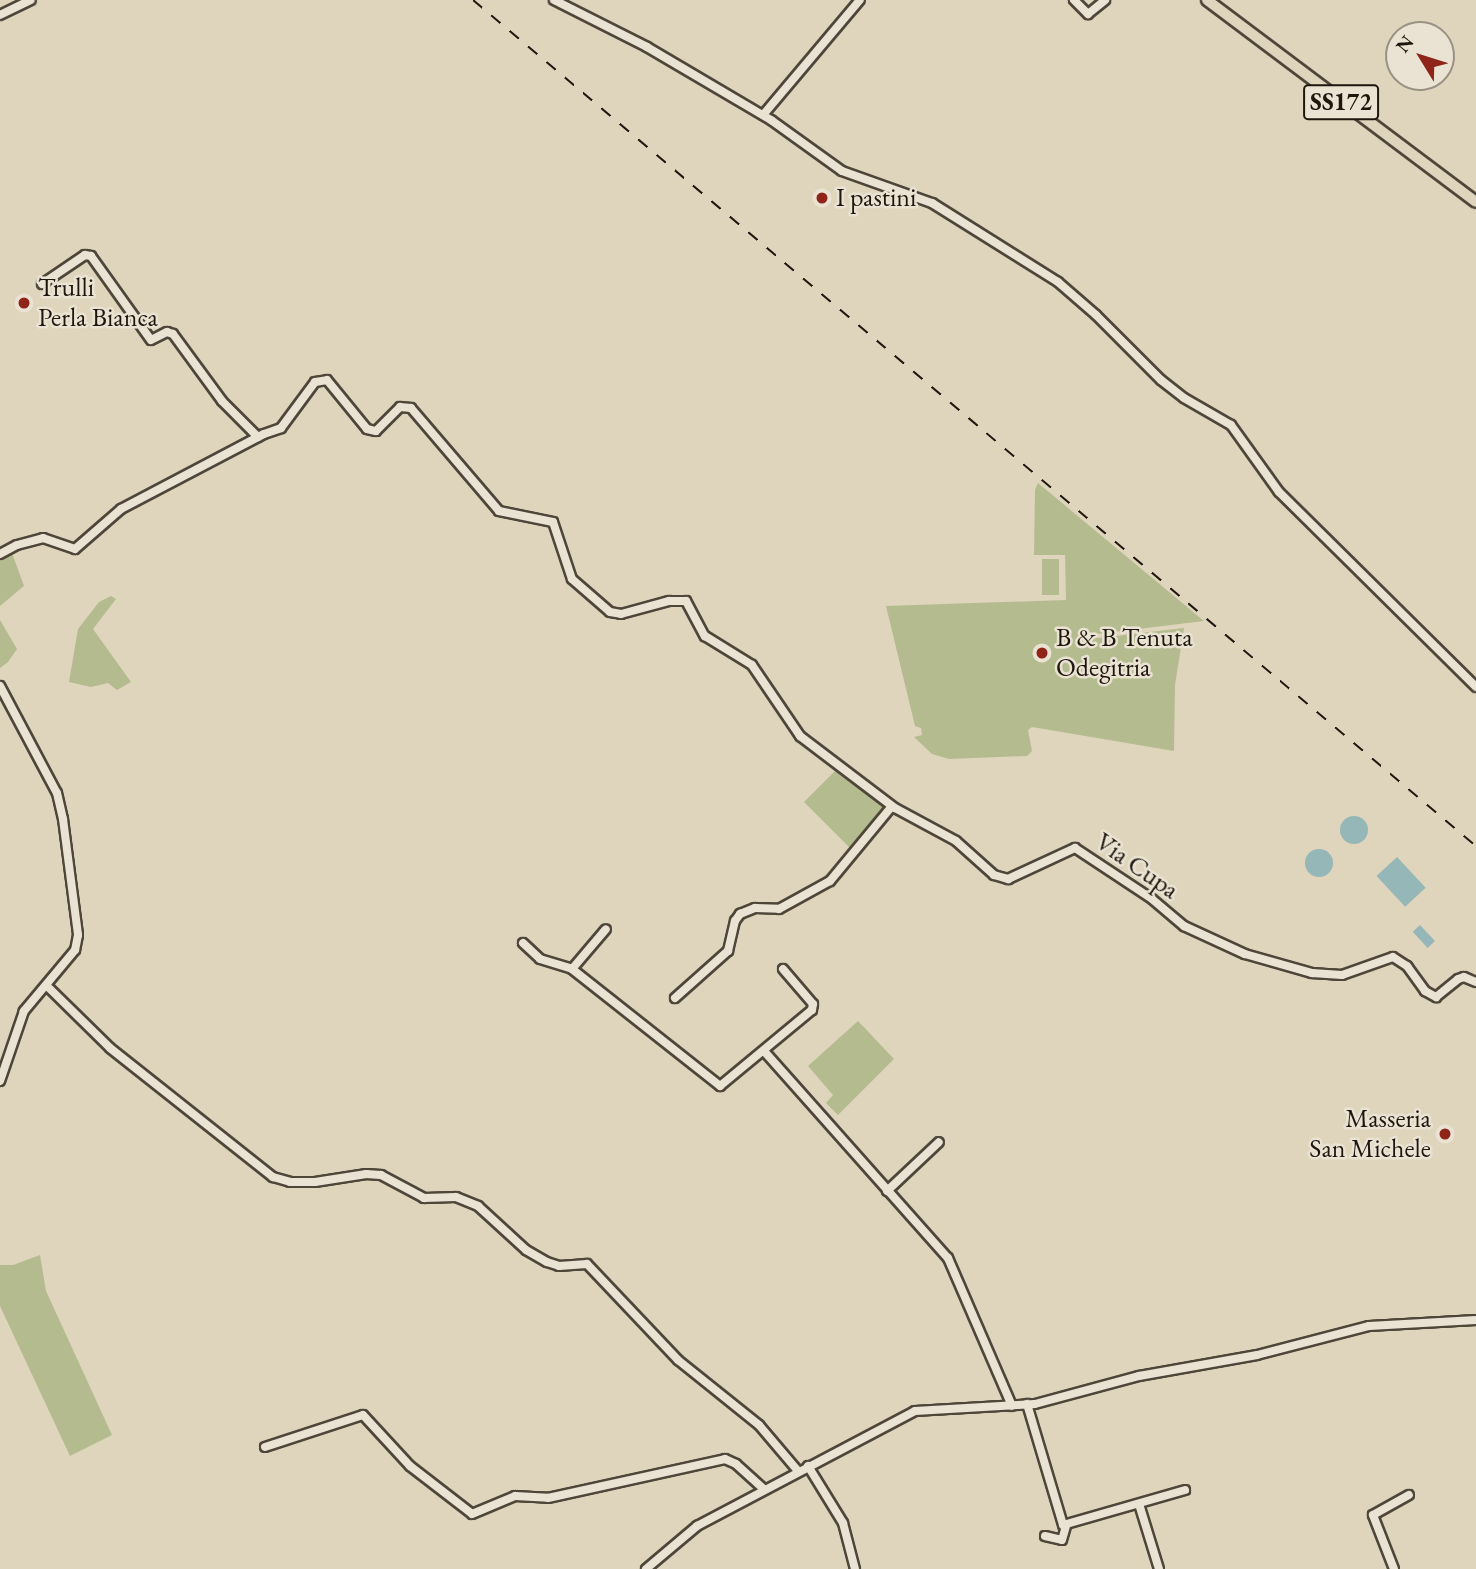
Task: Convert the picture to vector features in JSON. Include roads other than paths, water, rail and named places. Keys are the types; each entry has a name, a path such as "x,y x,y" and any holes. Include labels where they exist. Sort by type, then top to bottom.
{"main road":[{"name":"SS172","path":"1207,0 1476,202"}],"street":[{"path":"0,15 32,0"},
{"path":"554,0 647,47 763,116 842,171 932,204 1058,282 1096,314 1161,380 1184,398 1231,425 1279,492 1476,687"},
{"path":"763,116 860,0"},
{"path":"1074,0 1088,14 1105,0"},
{"path":"0,554 43,538 75,549 121,509 258,437 222,401 173,334 167,332 151,340 91,256 85,255 42,284"},
{"name":"Via Cupa","path":"258,437 281,428 315,382 327,380 367,429 376,431 400,407 411,408 499,511 553,522 572,579 610,612 621,614 669,601 686,601 705,636 752,665 800,736 892,806 956,841 994,875 1003,879 1075,848 1153,899 1184,926 1245,954 1312,974 1342,975 1393,957 1407,966 1425,991 1436,997 1458,979 1464,977 1476,982"},
{"path":"0,685 57,793 77,918 77,944 47,986 24,1011 0,1081"},
{"path":"675,999 728,951 735,922 740,914 755,908 779,909 830,881 892,806"},
{"path":"572,969 606,929"},
{"path":"523,943 540,959 572,969 718,1086 725,1085 813,1007 783,969"},
{"path":"47,986 110,1048 273,1177 290,1182 315,1182 366,1174 381,1175 424,1198 456,1197 478,1206 526,1250 547,1262 559,1266 587,1264 677,1360 759,1425 799,1471"},
{"path":"764,1051 947,1258 1012,1406"},
{"path":"887,1191 939,1142"},
{"path":"646,1569 697,1526 915,1411 1027,1404 1139,1376 1257,1355 1369,1326 1476,1320"},
{"path":"1027,1404 1060,1523 1066,1526 1185,1490"},
{"path":"265,1447 363,1415 410,1466 472,1514 515,1496 548,1498 726,1460 736,1464 764,1489"},
{"path":"808,1466 843,1523 855,1569"},
{"path":"1394,1569 1373,1515 1409,1495"},
{"path":"1139,1504 1159,1569"},
{"path":"1045,1536 1062,1540 1066,1526"}],"water":[{"path":"1354,816 1364,820 1368,830 1364,840 1354,844 1344,840 1340,830 1344,820"},
{"path":"1319,849 1329,853 1333,863 1329,873 1319,877 1309,873 1305,863 1309,853"},
{"path":"1397,857 1426,888 1405,907 1377,876"},
{"path":"1420,925 1435,941 1428,948 1413,932"}],"railway":[{"path":"473,0 1476,846"}],"place":[{"name":"I pastini","path":"822,198"},
{"name":"Trulli Perla Bianca","path":"24,303"},
{"name":"B & B Tenuta Odegitria","path":"1042,653"},
{"name":"Masseria San Michele","path":"1445,1134"}]}
